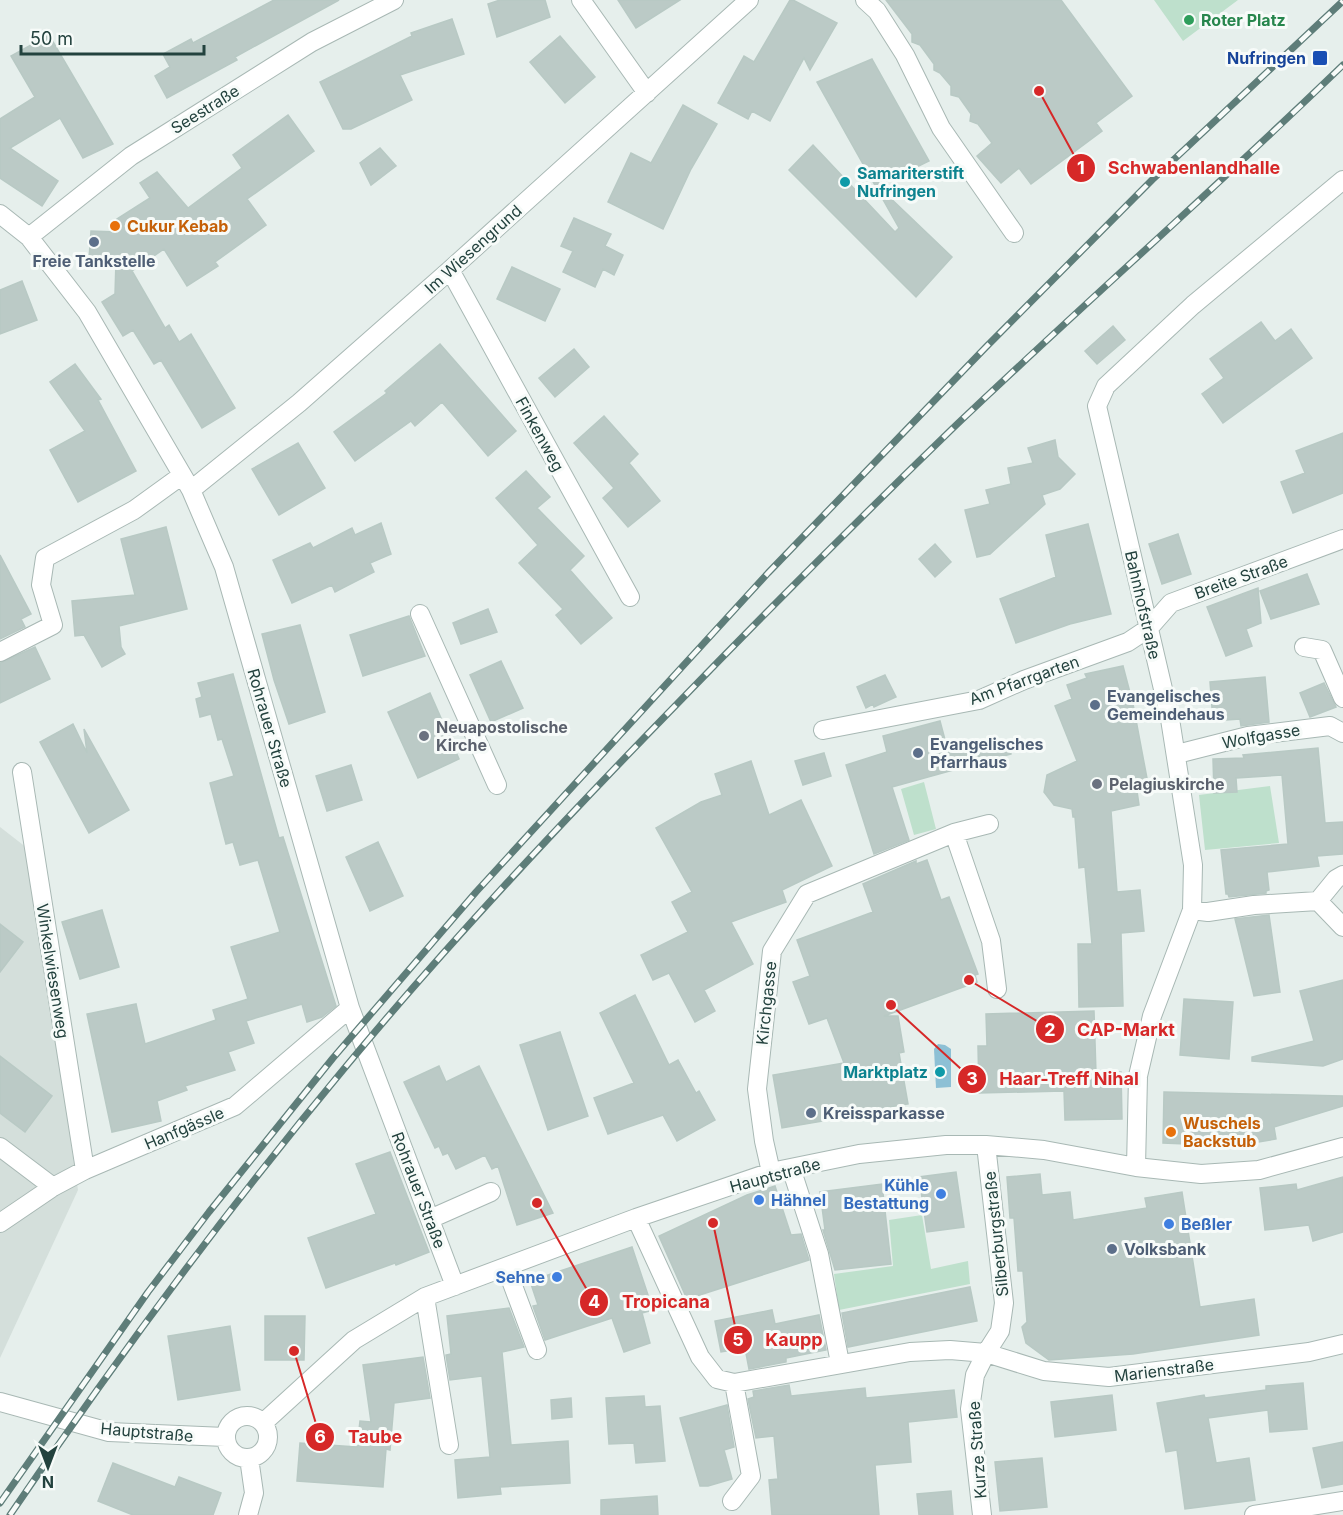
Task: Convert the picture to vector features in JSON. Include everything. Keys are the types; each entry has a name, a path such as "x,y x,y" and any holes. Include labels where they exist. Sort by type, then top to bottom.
{"street":[{"name":"Seestraße","path":"29,237 131,156 312,42 394,0"},
{"path":"581,0 647,93"},
{"name":"Im Wiesengrund","path":"0,652 53,625 41,585 45,558 186,483 299,403 749,0"},
{"path":"865,0 877,11 905,55 941,128 1014,233"},
{"name":"Bahnhofstraße","path":"1136,1167 1138,1076 1146,1035 1192,910 1193,865 1177,754 1097,406 1106,386 1193,305 1343,180"},
{"name":"Rohrauer Straße","path":"0,214 29,237 87,312 186,483 224,567 350,1008 455,1286"},
{"name":"Finkenweg","path":"450,270 630,597"},
{"name":"Breite Straße","path":"1149,628 1171,603 1343,539"},
{"path":"420,614 497,785"},
{"name":"Am Pfarrgarten","path":"823,730 979,700 1024,680 1128,642 1149,628"},
{"path":"1304,646 1322,650 1343,698"},
{"name":"Wolfgasse","path":"1177,754 1248,736 1283,731 1330,726 1343,734"},
{"name":"Winkelwiesenweg","path":"22,772 85,1170"},
{"name":"Kirchgasse","path":"771,1172 757,1089 772,951 807,894 954,833 989,824"},
{"path":"954,833 991,941 997,989"},
{"path":"1192,910 1208,912 1254,905 1318,901 1336,879 1343,875"},
{"path":"1318,901 1343,927"},
{"name":"Hanfgässle","path":"0,1223 52,1187 85,1170 235,1106 350,1008"},
{"name":"Hauptstraße","path":"263,1423 354,1340 425,1297 636,1218 771,1172 859,1155 946,1145 986,1145 1044,1150 1136,1167 1201,1174 1260,1170 1343,1147"},
{"name":"Silberburgstraße","path":"986,1145 1004,1304 1000,1331 986,1353"},
{"path":"0,1147 52,1187"},
{"path":"791,1168 819,1254 840,1363"},
{"path":"430,1219 491,1192"},
{"path":"636,1218 700,1357 717,1379 734,1383 910,1352 950,1350 986,1353"},
{"path":"506,1267 537,1350"},
{"path":"425,1297 449,1445"},
{"name":"Marienstraße","path":"986,1353 1044,1371 1109,1377 1309,1352 1343,1344"},
{"name":"Kurze Straße","path":"982,1515 970,1409 975,1375 986,1353"},
{"path":"732,1501 751,1476 734,1383"},
{"name":"Hauptstraße","path":"0,1402 109,1432 225,1437"},
{"path":"251,1416 263,1423 268,1436 267,1443 259,1455 249,1458 231,1452 225,1437 228,1426 238,1417 251,1416"},
{"path":"248,1515 254,1493 249,1458"},
{"path":"1254,1515 1343,1501"}],"shaded area":[{"path":"0,827 27,848 78,1190 0,1358"}],"green space":[{"name":"Roter Platz","path":"1154,0 1238,0 1183,41"},
{"path":"924,782 936,829 914,835 901,789"},
{"path":"1270,786 1279,843 1205,850 1199,795"},
{"path":"922,1215 931,1269 968,1261 970,1284 839,1310 834,1274 893,1266 889,1220"}],"water":[{"path":"938,1044 951,1049 951,1087 936,1088 934,1049"}],"building":[{"path":"274,0 339,0 235,57 237,60 167,98 155,76 170,67 163,54 191,39 193,43"},
{"path":"500,0 545,0 550,17 497,37 488,4"},
{"path":"618,0 680,0 636,28"},
{"path":"790,0 837,23 810,70 804,58 770,121 752,111 748,119 718,103 744,56 754,62"},
{"path":"886,0 1061,0 1132,96 1096,123 1102,131 1031,184 1019,168 1001,183 977,156 992,143 978,124 970,121 971,114 959,97 951,95 951,86 940,73 934,70 934,64 920,45 912,42 912,34"},
{"path":"452,19 464,54 400,75 412,100 351,129 343,129 320,82 412,36 411,33"},
{"path":"49,35 113,144 83,158 60,118 10,148 58,181 42,206 0,178 0,119 35,97 11,56"},
{"path":"560,36 595,77 565,103 530,62"},
{"path":"872,59 929,161 876,187 817,82"},
{"path":"683,105 717,124 691,169 663,229 608,202 631,153 651,163"},
{"path":"288,115 314,151 247,199 266,225 215,262 218,266 187,286 164,249 132,271 165,328 169,325 179,342 191,334 235,408 202,428 161,360 154,364 133,330 123,336 102,302 115,294 116,261 89,259 91,231 117,232 117,219 150,198 140,183 157,172 188,208 242,168 233,155"},
{"path":"813,145 895,232 899,228 881,196 885,193 952,257 916,297 789,170"},
{"path":"380,148 396,166 371,185 360,163"},
{"path":"574,218 611,234 605,246 623,255 614,275 603,269 595,287 563,272 573,251 561,246"},
{"path":"512,267 560,289 545,321 497,299"},
{"path":"22,281 37,320 0,334 0,290"},
{"path":"1261,322 1275,341 1291,329 1312,358 1223,423 1202,394 1224,378 1210,359"},
{"path":"1113,326 1125,340 1097,364 1085,351"},
{"path":"440,344 516,431 488,456 442,402 415,426 411,421 355,461 334,432 387,393 385,391"},
{"path":"574,349 589,367 555,397 539,378"},
{"path":"75,364 101,399 98,400 136,471 78,502 50,450 85,431 50,382"},
{"path":"604,416 638,454 629,463 660,501 628,527 603,498 614,488 574,443"},
{"path":"1343,433 1343,493 1293,513 1281,482 1305,473 1296,451"},
{"path":"1055,440 1058,457 1075,474 1060,489 1042,495 1045,504 990,554 977,557 965,510 990,504 986,490 1011,484 1008,468 1033,463 1028,448"},
{"path":"298,443 325,488 279,515 252,469"},
{"path":"526,471 550,497 537,508 584,556 570,570 612,618 581,644 556,615 563,609 519,563 538,545 496,498"},
{"path":"381,523 391,554 370,563 374,572 335,592 332,585 292,603 273,560 310,543 313,548 352,528 355,535"},
{"path":"1088,524 1111,614 1070,624 1016,643 1000,599 1056,577 1046,535"},
{"path":"166,527 187,609 119,626 121,647 125,654 102,667 84,635 75,636 72,601 135,595 121,539"},
{"path":"1178,534 1191,574 1162,584 1149,544"},
{"path":"935,544 951,562 935,577 919,559"},
{"path":"0,555 31,614 21,619 25,627 0,639"},
{"path":"1307,574 1319,604 1271,619 1260,591"},
{"path":"1258,588 1261,623 1246,629 1252,646 1226,656 1207,607"},
{"path":"488,609 497,632 461,644 453,623"},
{"path":"409,616 425,656 363,676 350,635"},
{"path":"300,625 325,712 289,724 262,634"},
{"path":"35,647 50,679 0,703 0,663"},
{"path":"501,661 523,708 491,722 470,675"},
{"path":"1123,666 1133,704 1149,789 1137,791 1139,805 1111,811 1117,892 1140,890 1144,931 1121,933 1123,1006 1079,1007 1078,944 1092,944 1085,867 1079,868 1075,817 1073,817 1072,809 1054,805 1044,792 1047,775 1077,761 1055,706 1072,699 1067,685 1087,678 1085,674"},
{"path":"233,674 279,838 283,837 336,1006 322,1017 307,1022 302,1004 246,1021 254,1043 228,1052 235,1070 185,1086 187,1090 157,1101 161,1121 112,1132 87,1014 136,1004 145,1044 216,1020 213,1010 248,999 231,947 280,932 258,860 240,865 233,842 226,844 210,783 234,776 222,739 218,740 211,714 200,717 196,699 202,697 198,683"},
{"path":"885,675 896,697 874,707 873,704 866,708 857,687"},
{"path":"1265,677 1269,722 1241,726 1240,719 1213,721 1210,682"},
{"path":"1324,683 1336,707 1310,717 1300,693"},
{"name":"Neuapostolische Kirche","path":"430,693 459,759 418,778 388,712"},
{"path":"940,721 948,751 1008,741 1011,754 892,787 909,840 874,854 846,765 887,752 883,736"},
{"path":"73,724 87,753 84,729 129,810 89,833 40,742"},
{"path":"1318,748 1325,823 1343,822 1343,854 1317,856 1319,866 1267,872 1269,890 1266,893 1229,897 1226,894 1221,850 1288,844 1282,775 1236,778 1237,792 1214,793 1213,759 1244,758 1243,755"},
{"path":"824,753 831,776 803,785 795,761"},
{"path":"751,761 769,815 801,800 832,866 782,890 786,902 731,922 753,964 704,990 715,1011 695,1022 669,973 653,980 641,955 688,932 672,902 692,892 656,828 701,802 722,795 715,774"},
{"path":"351,765 362,800 327,811 316,776"},
{"path":"378,842 403,896 370,911 346,857"},
{"path":"927,860 941,900 949,897 978,974 975,975 977,982 884,1016 898,1016 904,1052 899,1053 908,1104 782,1128 773,1075 844,1063 827,1018 809,1024 793,982 810,976 797,940 873,912 863,884 916,861 916,864"},
{"path":"102,910 119,967 80,979 62,922"},
{"path":"1269,915 1280,992 1254,996 1235,919"},
{"path":"0,924 23,942 0,972"},
{"path":"1343,980 1343,1059 1323,1066 1252,1061 1252,1057 1314,1041 1300,991"},
{"path":"635,995 669,1065 678,1060 696,1093 699,1091 715,1120 677,1141 663,1115 608,1134 594,1098 634,1083 600,1013"},
{"path":"1184,999 1233,1002 1229,1059 1180,1055"},
{"path":"1094,1011 1096,1073 1121,1072 1122,1119 1065,1120 1064,1091 979,1093 978,1046 987,1046 986,1014"},
{"path":"560,1032 588,1116 548,1130 520,1045"},
{"path":"0,1056 52,1096 25,1132 0,1113"},
{"path":"439,1066 446,1082 479,1066 553,1213 517,1225 498,1166 492,1169 485,1155 456,1169 448,1153 443,1155 439,1146 435,1148 404,1082"},
{"path":"1164,1092 1343,1096 1343,1106 1274,1127 1276,1139 1234,1146 1163,1143"},
{"path":"390,1152 429,1252 326,1288 308,1238 376,1214 356,1164"},
{"path":"956,1172 964,1227 927,1232 919,1177"},
{"path":"1040,1174 1042,1195 1070,1192 1073,1220 1147,1208 1145,1198 1182,1192 1200,1307 1254,1299 1259,1335 1133,1354 1049,1360 1026,1343 1022,1327 1027,1322 1023,1271 1018,1271 1014,1218 1010,1218 1007,1177"},
{"path":"1343,1177 1343,1232 1313,1241 1309,1225 1265,1230 1260,1188 1296,1184 1297,1190"},
{"path":"882,1184 891,1264 835,1270 823,1230 825,1230 820,1192"},
{"path":"775,1186 791,1235 801,1234 809,1260 687,1299 659,1236 747,1195"},
{"path":"632,1247 653,1310 642,1313 650,1343 624,1352 612,1318 545,1340 533,1306 538,1305 530,1281"},
{"path":"970,1287 977,1321 848,1347 842,1313"},
{"path":"509,1308 524,1347 502,1352 511,1445 568,1441 570,1483 500,1487 501,1494 458,1498 455,1460 490,1457 482,1376 450,1380 446,1355 451,1354 447,1316"},
{"path":"772,1310 775,1324 819,1315 826,1350 786,1358 786,1362 749,1369 745,1348 721,1352 715,1321"},
{"path":"265,1316 305,1316 304,1360 265,1360"},
{"path":"230,1326 240,1390 178,1400 168,1336"},
{"path":"423,1357 430,1398 394,1403 390,1450 386,1449 383,1487 297,1481 300,1443 357,1447 360,1421 371,1422 363,1365"},
{"path":"1303,1383 1307,1429 1270,1432 1268,1410 1208,1418 1216,1463 1249,1458 1255,1500 1185,1509 1177,1450 1166,1452 1157,1403 1204,1395 1205,1398 1266,1390 1266,1386"},
{"path":"789,1385 791,1396 865,1388 866,1398 954,1390 957,1417 908,1422 911,1462 875,1465 879,1515 772,1515 769,1480 778,1479 774,1436 756,1438 748,1399 754,1397 753,1391"},
{"path":"1112,1395 1116,1430 1055,1437 1051,1402"},
{"path":"644,1396 645,1407 660,1406 665,1461 636,1463 634,1443 609,1444 606,1398"},
{"path":"571,1398 572,1417 552,1419 551,1400"},
{"path":"727,1405 734,1447 724,1450 732,1479 700,1486 680,1418"},
{"path":"1343,1442 1343,1484 1322,1488 1313,1448"},
{"path":"1042,1458 1047,1507 1000,1511 995,1462"},
{"path":"113,1463 175,1487 179,1477 221,1493 213,1515 133,1515 98,1501"},
{"path":"951,1491 953,1515 919,1515 917,1494"},
{"path":"657,1496 658,1515 601,1515 601,1500"}],"railway":[{"path":"0,1503 148,1292 209,1212 333,1058 476,892 768,573 986,347 1152,180 1343,1"},
{"path":"10,1515 89,1401 255,1178 423,976 506,884 711,669 916,464 1343,65"}],"place":[{"name":"Roter Platz","path":"1189,20"},
{"name":"Nufringen","path":"1320,58"},
{"name":"Schwabenlandhalle","path":"1039,91"},
{"name":"Samariterstift Nufringen","path":"845,182"},
{"name":"Cukur Kebab","path":"115,226"},
{"name":"Freie Tankstelle","path":"94,242"},
{"name":"Evangelisches Gemeindehaus","path":"1095,705"},
{"name":"Neuapostolische Kirche","path":"424,736"},
{"name":"Evangelisches Pfarrhaus","path":"918,753"},
{"name":"Pelagiuskirche","path":"1097,784"},
{"name":"CAP-Markt","path":"969,980"},
{"name":"Haar-Treff Nihal","path":"891,1005"},
{"name":"Marktplatz","path":"940,1072"},
{"name":"Kreissparkasse","path":"811,1113"},
{"name":"Wuschels Backstub","path":"1171,1132"},
{"name":"Kühle Bestattung","path":"941,1194"},
{"name":"Hähnel","path":"759,1200"},
{"name":"Tropicana","path":"537,1203"},
{"name":"Kaupp","path":"713,1223"},
{"name":"Beßler","path":"1169,1224"},
{"name":"Volksbank","path":"1112,1249"},
{"name":"Sehne","path":"557,1277"},
{"name":"Taube","path":"294,1351"}]}
